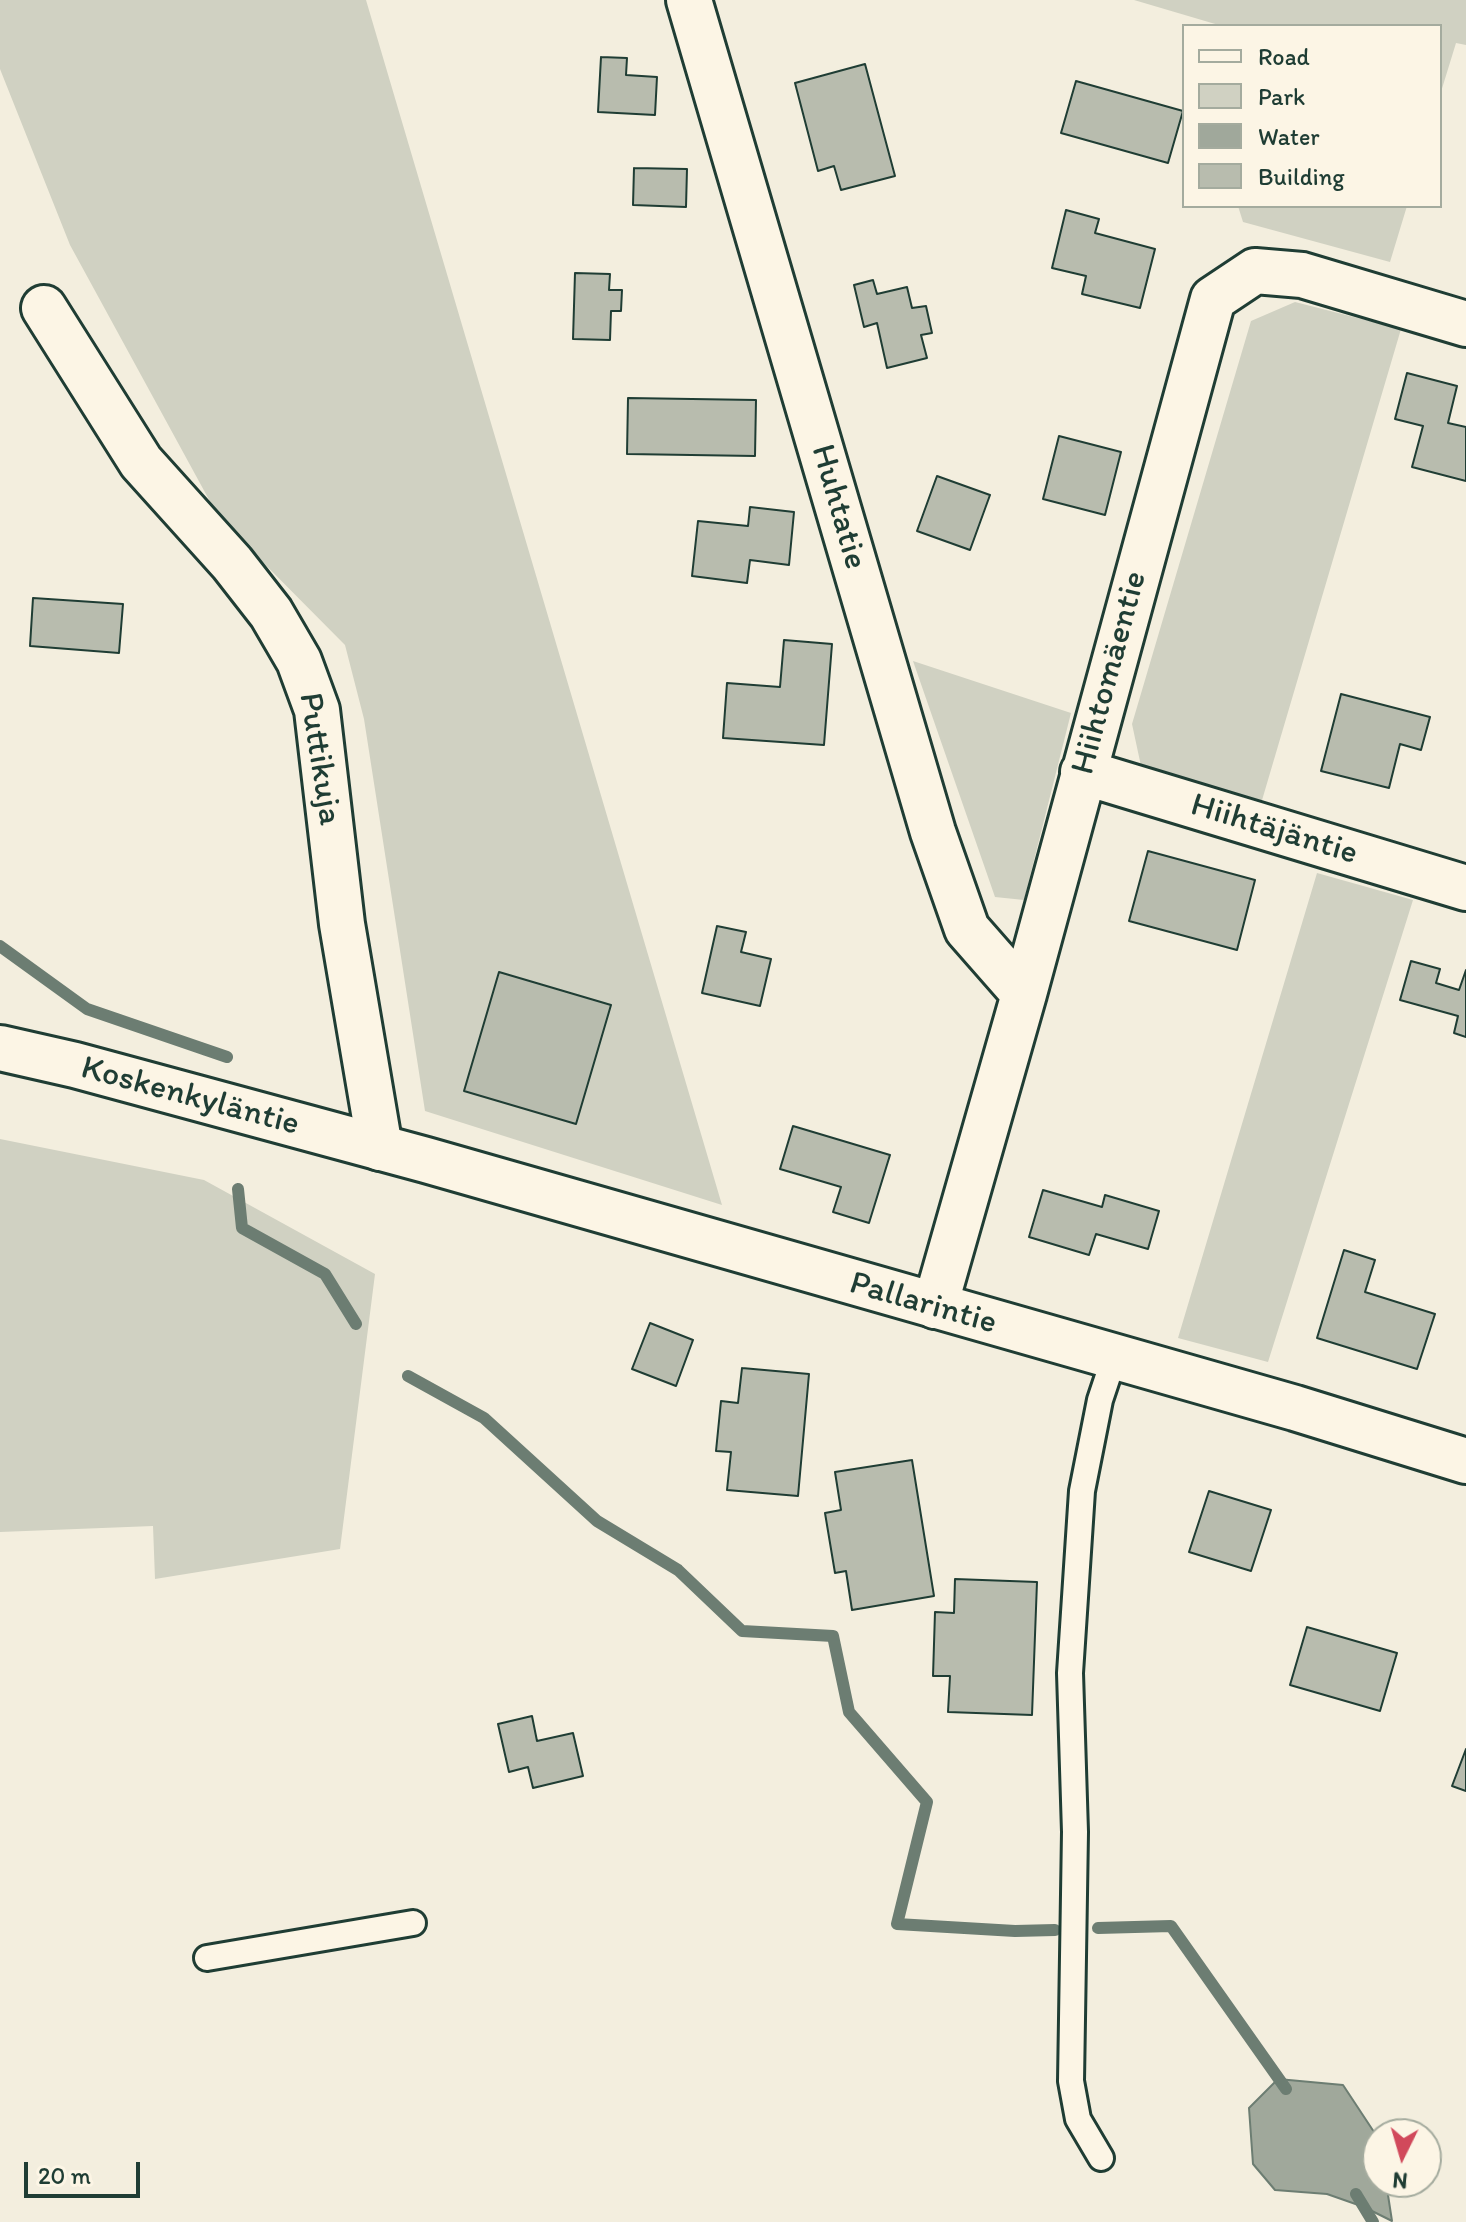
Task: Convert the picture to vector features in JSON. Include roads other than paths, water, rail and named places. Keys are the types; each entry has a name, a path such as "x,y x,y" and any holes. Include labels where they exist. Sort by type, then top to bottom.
{"street":[{"name":"Huhtatie","path":"689,0 933,832 967,929 1024,994"},
{"name":"Hiihtomäentie","path":"935,1306 1024,994 1213,299 1255,271 1302,275 1466,324"},
{"name":"Puttikuja","path":"44,308 141,462 232,563 271,613 299,661 317,710 342,924 380,1148"},
{"name":"Hiihtäjäntie","path":"1083,772 1466,888"},
{"name":"Koskenkyläntie","path":"0,1048 75,1065 380,1148"},
{"name":"Pallarintie","path":"380,1148 1295,1408 1466,1461"}],"lane":[{"path":"1101,2158 1078,2119 1071,2081 1075,1832 1070,1673 1082,1491 1100,1400 1114,1358"},
{"path":"207,1958 413,1923"}],"water":[{"path":"1278,2079 1343,2085 1365,2118 1362,2118 1362,2198 1388,2198 1392,2221 1327,2194 1275,2190 1253,2164 1249,2108"}],"waterway":[{"path":"0,946 87,1009 227,1057"},
{"path":"238,1189 242,1228 325,1274 356,1324"},
{"path":"408,1376 484,1418 597,1521 678,1570 742,1631 833,1636 849,1712 927,1802 897,1924 1015,1931 1055,1930"},
{"path":"1098,1928 1171,1926 1286,2089"},
{"path":"1356,2194 1373,2222"}]}
